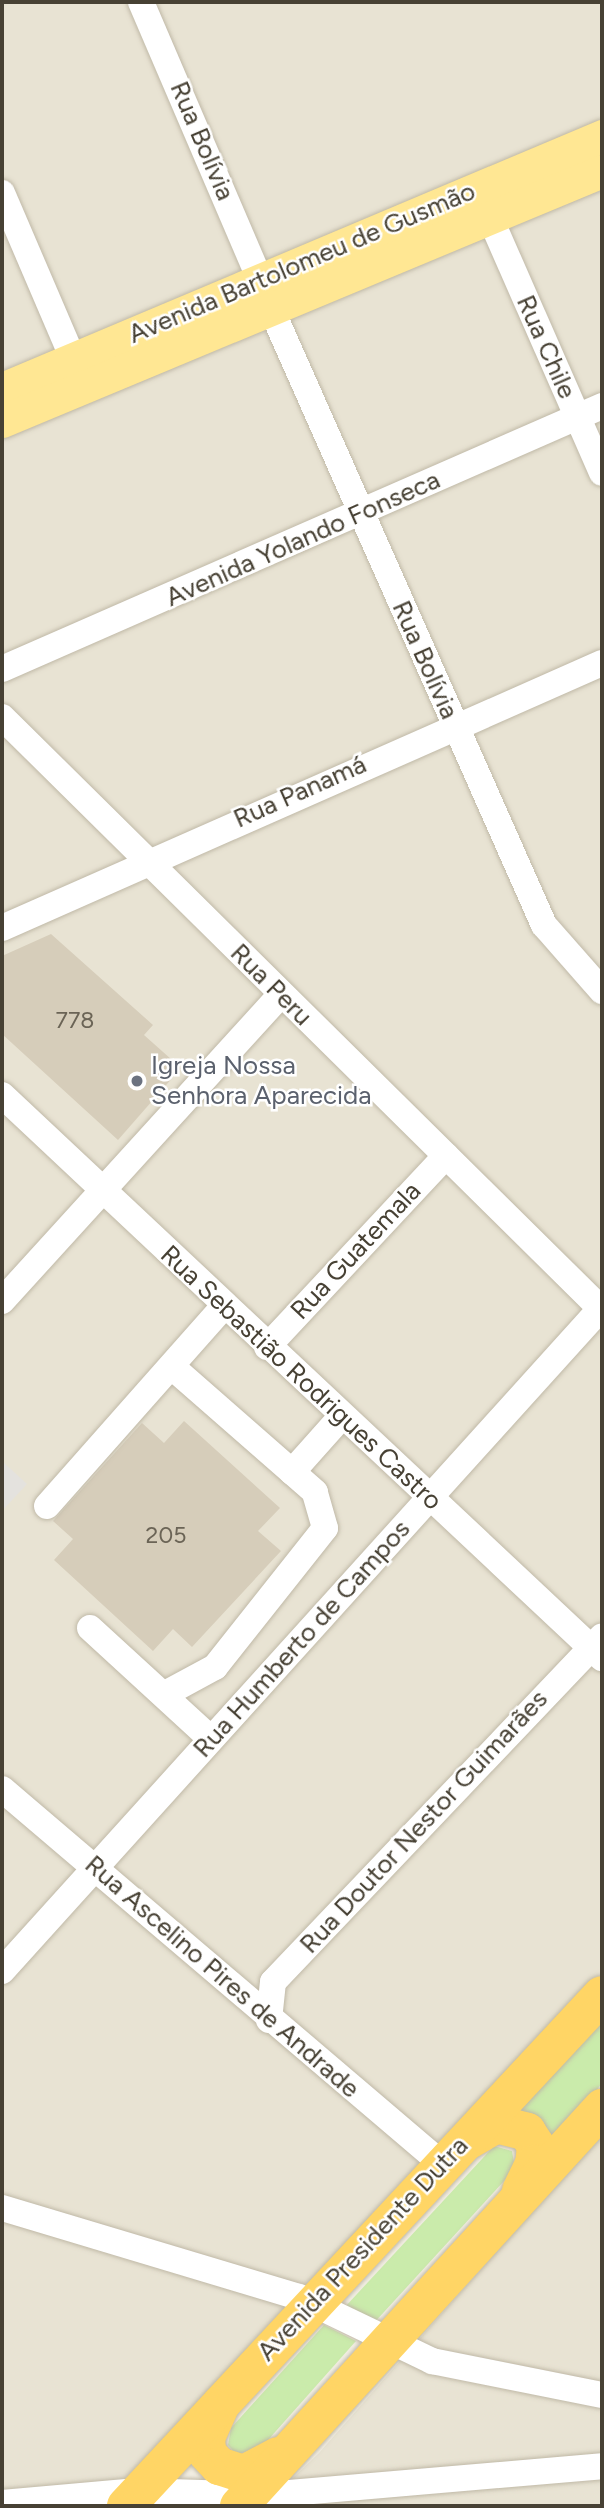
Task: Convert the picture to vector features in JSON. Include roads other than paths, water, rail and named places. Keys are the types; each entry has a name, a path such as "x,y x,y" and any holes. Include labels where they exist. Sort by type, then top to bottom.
{"highway":[{"name":"Avenida Presidente Dutra","path":"131,2499 602,1995"},
{"path":"244,2500 286,2450 602,2108"},
{"path":"450,2156 496,2124 527,2132 536,2147 534,2164 506,2210"},
{"path":"225,2396 206,2437 207,2453 219,2466 253,2472 286,2450"}],"main road":[{"name":"Avenida Bartolomeu de Gusmão","path":"2,389 602,136"},
{"name":"Avenida Bartolomeu de Gusmão","path":"2,421 273,313 602,171"}],"street":[{"name":"Rua Bolívia","path":"141,2 261,282"},
{"path":"2,193 73,359"},
{"name":"Rua Chile","path":"491,220 602,473"},
{"name":"Rua Bolívia","path":"273,313 360,515 544,925 602,991"},
{"name":"Avenida Yolando Fonseca","path":"2,669 360,515 602,406"},
{"name":"Rua Panamá","path":"2,928 145,860 602,663"},
{"name":"Rua Peru","path":"2,717 280,996 602,1308"},
{"path":"2,1301 280,996"},
{"name":"Rua Sebastião Rodrigues Castro","path":"2,1095 428,1499 598,1647"},
{"name":"Rua Guatemala","path":"267,1347 446,1156"},
{"path":"47,1506 223,1306"},
{"name":"Rua Humberto de Campos","path":"2,1970 602,1308"},
{"path":"165,1694 215,1667 325,1528 315,1492 172,1367"},
{"path":"292,1472 341,1417"},
{"path":"90,1628 211,1739"},
{"name":"Rua Doutor Nestor Guimarães","path":"269,2020 273,1982 598,1647"},
{"name":"Rua Ascelino Pires de Andrade","path":"2,1789 269,2020 450,2156"},
{"path":"2,2208 313,2305 432,2361 602,2395"},
{"path":"2,2503 131,2499 187,2493 244,2500 602,2466"}],"place":[{"name":"Igreja Nossa Senhora Aparecida","path":"137,1081"}]}
